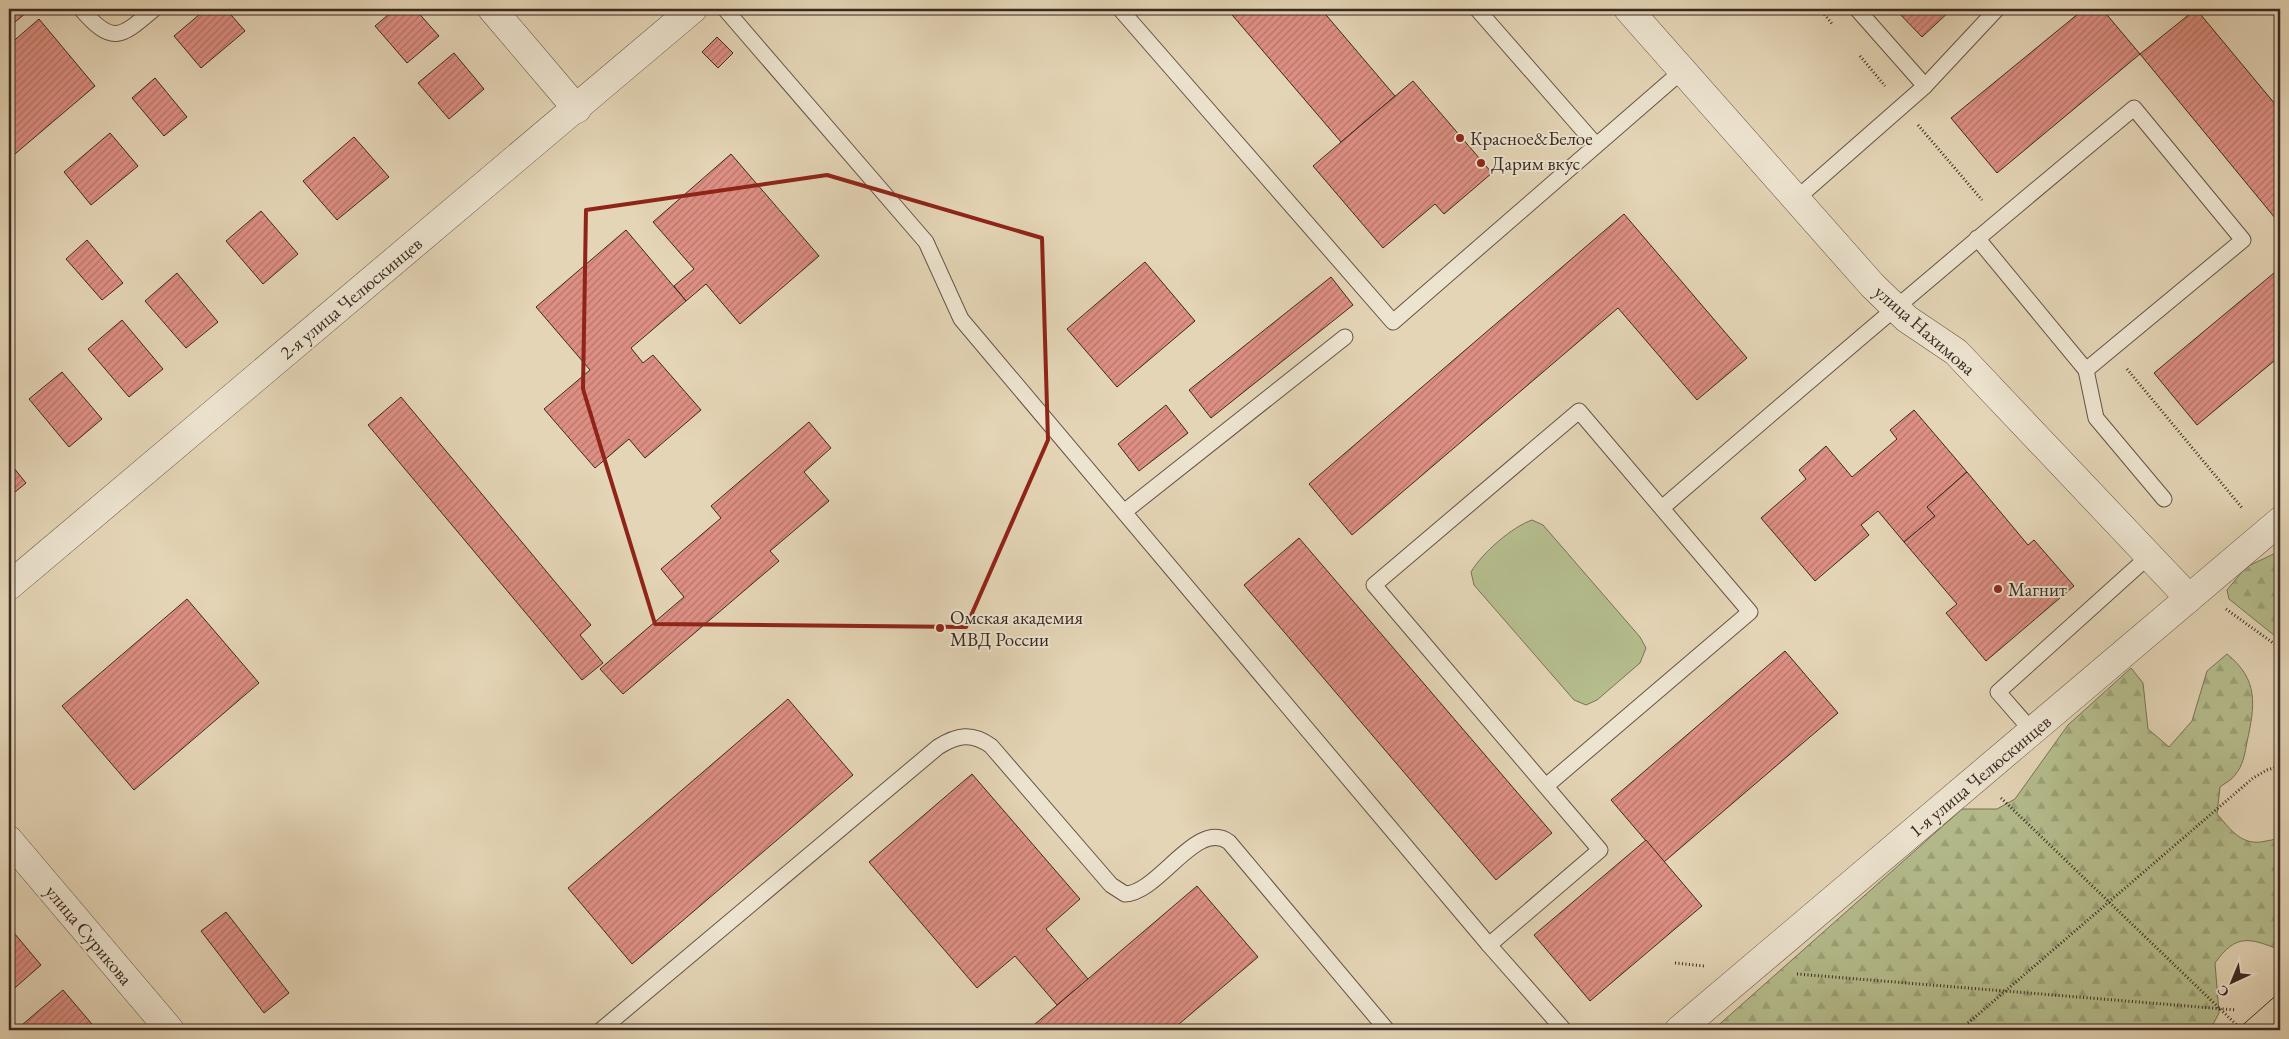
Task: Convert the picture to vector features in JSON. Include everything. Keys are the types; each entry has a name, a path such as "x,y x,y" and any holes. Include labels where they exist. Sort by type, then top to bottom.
{"street":[{"path":"492,9 577,109"},
{"name":"2-я улица Челюскинцев","path":"9,586 577,109 693,9"},
{"name":"улица Нахимова","path":"1628,9 1795,200 1893,308 1956,352 2149,556 2194,594"},
{"name":"1-я улица Челюскинцев","path":"1679,1030 2280,521"},
{"name":"улица Сурикова","path":"9,840 170,1030"}],"lane":[{"path":"81,9 101,30 117,34 133,27 154,9"},
{"path":"725,9 926,242 961,319 1489,945 1564,1030"},
{"path":"1120,9 1393,322 1682,71"},
{"path":"1477,9 1596,145"},
{"path":"1857,9 1925,86"},
{"path":"1795,200 1925,86 1998,9"},
{"path":"1662,508 1893,308 2134,108 2243,240 2086,370"},
{"path":"1977,238 2086,370 2096,418 2164,499"},
{"path":"1124,512 1346,337"},
{"path":"1489,945 1600,850 1374,585 1578,411 1750,612 1546,786"},
{"path":"2032,731 1998,692 2149,556"},
{"path":"601,1030 938,747 962,736 973,736 991,746 1111,885 1125,894 1140,890 1203,840 1217,836 1222,837 1229,842 1387,1030"}],"path":[{"path":"2111,350 2234,498"},
{"path":"2194,594 2280,648"},
{"path":"1960,1030 2253,778 2267,770 2280,766"},
{"path":"1979,776 2242,1030"},
{"path":"1675,963 2236,1010"}],"highlighted area":[{"path":"827,175 1042,238 1048,440 966,627 655,624 583,389 586,210"}],"green space":[{"path":"1532,520 1543,525 1640,637 1646,648 1640,663 1597,700 1586,705 1574,700 1474,585 1471,572 1482,557 1516,528"},
{"path":"2280,551 2280,640 2229,599 2227,590 2246,567"},
{"path":"2227,654 2245,674 2250,684 2253,705 2243,759 2234,777 2220,787 2217,814 2238,836 2250,842 2272,840 2280,835 2280,950 2252,941 2244,941 2230,947 2223,953 2215,963 2219,1013 2210,1030 1713,1030 1962,809 1997,809 2015,799 2068,725 2131,668 2143,683 2148,729 2169,747 2192,721 2207,671"}],"building":[{"path":"9,9 24,9 27,12 9,27"},
{"path":"206,9 226,9 245,31 201,68 174,36"},
{"path":"395,9 415,9 439,36 407,63 375,26"},
{"path":"1227,9 1321,9 1395,96 1341,142"},
{"path":"1895,9 1952,9 1922,37"},
{"path":"2084,9 2102,9 2140,54 1997,173 1951,118"},
{"path":"2196,9 2280,110 2280,224 2140,54"},
{"path":"39,19 95,86 9,159 9,45"},
{"path":"717,37 733,53 718,68 702,52"},
{"path":"454,53 484,89 449,119 418,83"},
{"path":"155,78 187,117 164,136 132,98"},
{"path":"1413,81 1492,173 1444,214 1435,204 1383,248 1313,166"},
{"path":"110,133 138,166 91,205 64,172"},
{"path":"354,137 389,177 337,220 303,181"},
{"path":"731,154 819,256 740,324 706,284 686,301 674,286 694,269 653,222"},
{"path":"261,211 298,254 263,284 226,241"},
{"path":"1624,214 1747,358 1697,400 1618,308 1352,535 1309,484"},
{"path":"626,230 686,301 631,348 643,363 653,355 701,410 645,458 629,439 595,468 544,409 590,370 536,307"},
{"path":"87,240 123,283 102,300 66,259"},
{"path":"1145,262 1195,321 1117,387 1067,329"},
{"path":"2280,268 2280,356 2197,425 2154,373"},
{"path":"177,273 218,322 186,348 145,301"},
{"path":"1331,277 1353,305 1211,418 1189,390"},
{"path":"122,320 163,369 129,397 88,349"},
{"path":"62,372 102,419 69,447 29,399"},
{"path":"401,397 591,625 580,635 603,663 582,680 368,425"},
{"path":"1166,405 1188,433 1139,471 1118,444"},
{"path":"1914,410 1967,472 1927,507 1935,516 1904,542 1878,511 1861,525 1869,535 1815,581 1761,518 1806,479 1799,470 1826,446 1852,477 1897,439 1890,430"},
{"path":"809,422 831,448 804,472 829,501 770,551 779,561 623,694 600,669 684,597 661,569 721,518 711,506"},
{"path":"9,462 26,483 9,497"},
{"path":"1967,472 2028,545 2034,540 2074,586 1986,661 1946,613 1957,604 1904,542 1935,516 1927,507"},
{"path":"1299,538 1552,833 1496,880 1244,585"},
{"path":"187,599 259,683 134,790 62,706"},
{"path":"1785,651 1838,713 1664,862 1611,800"},
{"path":"788,699 853,775 632,964 568,888"},
{"path":"972,774 1080,899 1046,929 1088,979 1057,1005 1015,956 977,988 869,862"},
{"path":"1646,840 1702,906 1590,1001 1534,935"},
{"path":"1197,886 1258,957 1172,1030 1028,1030"},
{"path":"226,912 289,993 264,1013 201,931"},
{"path":"9,927 41,965 9,993"},
{"path":"63,990 97,1030 16,1030"}],"tram line":[{"path":"2237,1030 2280,992"}],"place":[{"name":"Красное&Белое","path":"1460,138"},
{"name":"Дарим вкус","path":"1481,163"},
{"name":"Магнит","path":"1998,589"},
{"name":"Омская академия МВД России","path":"940,628"}]}
